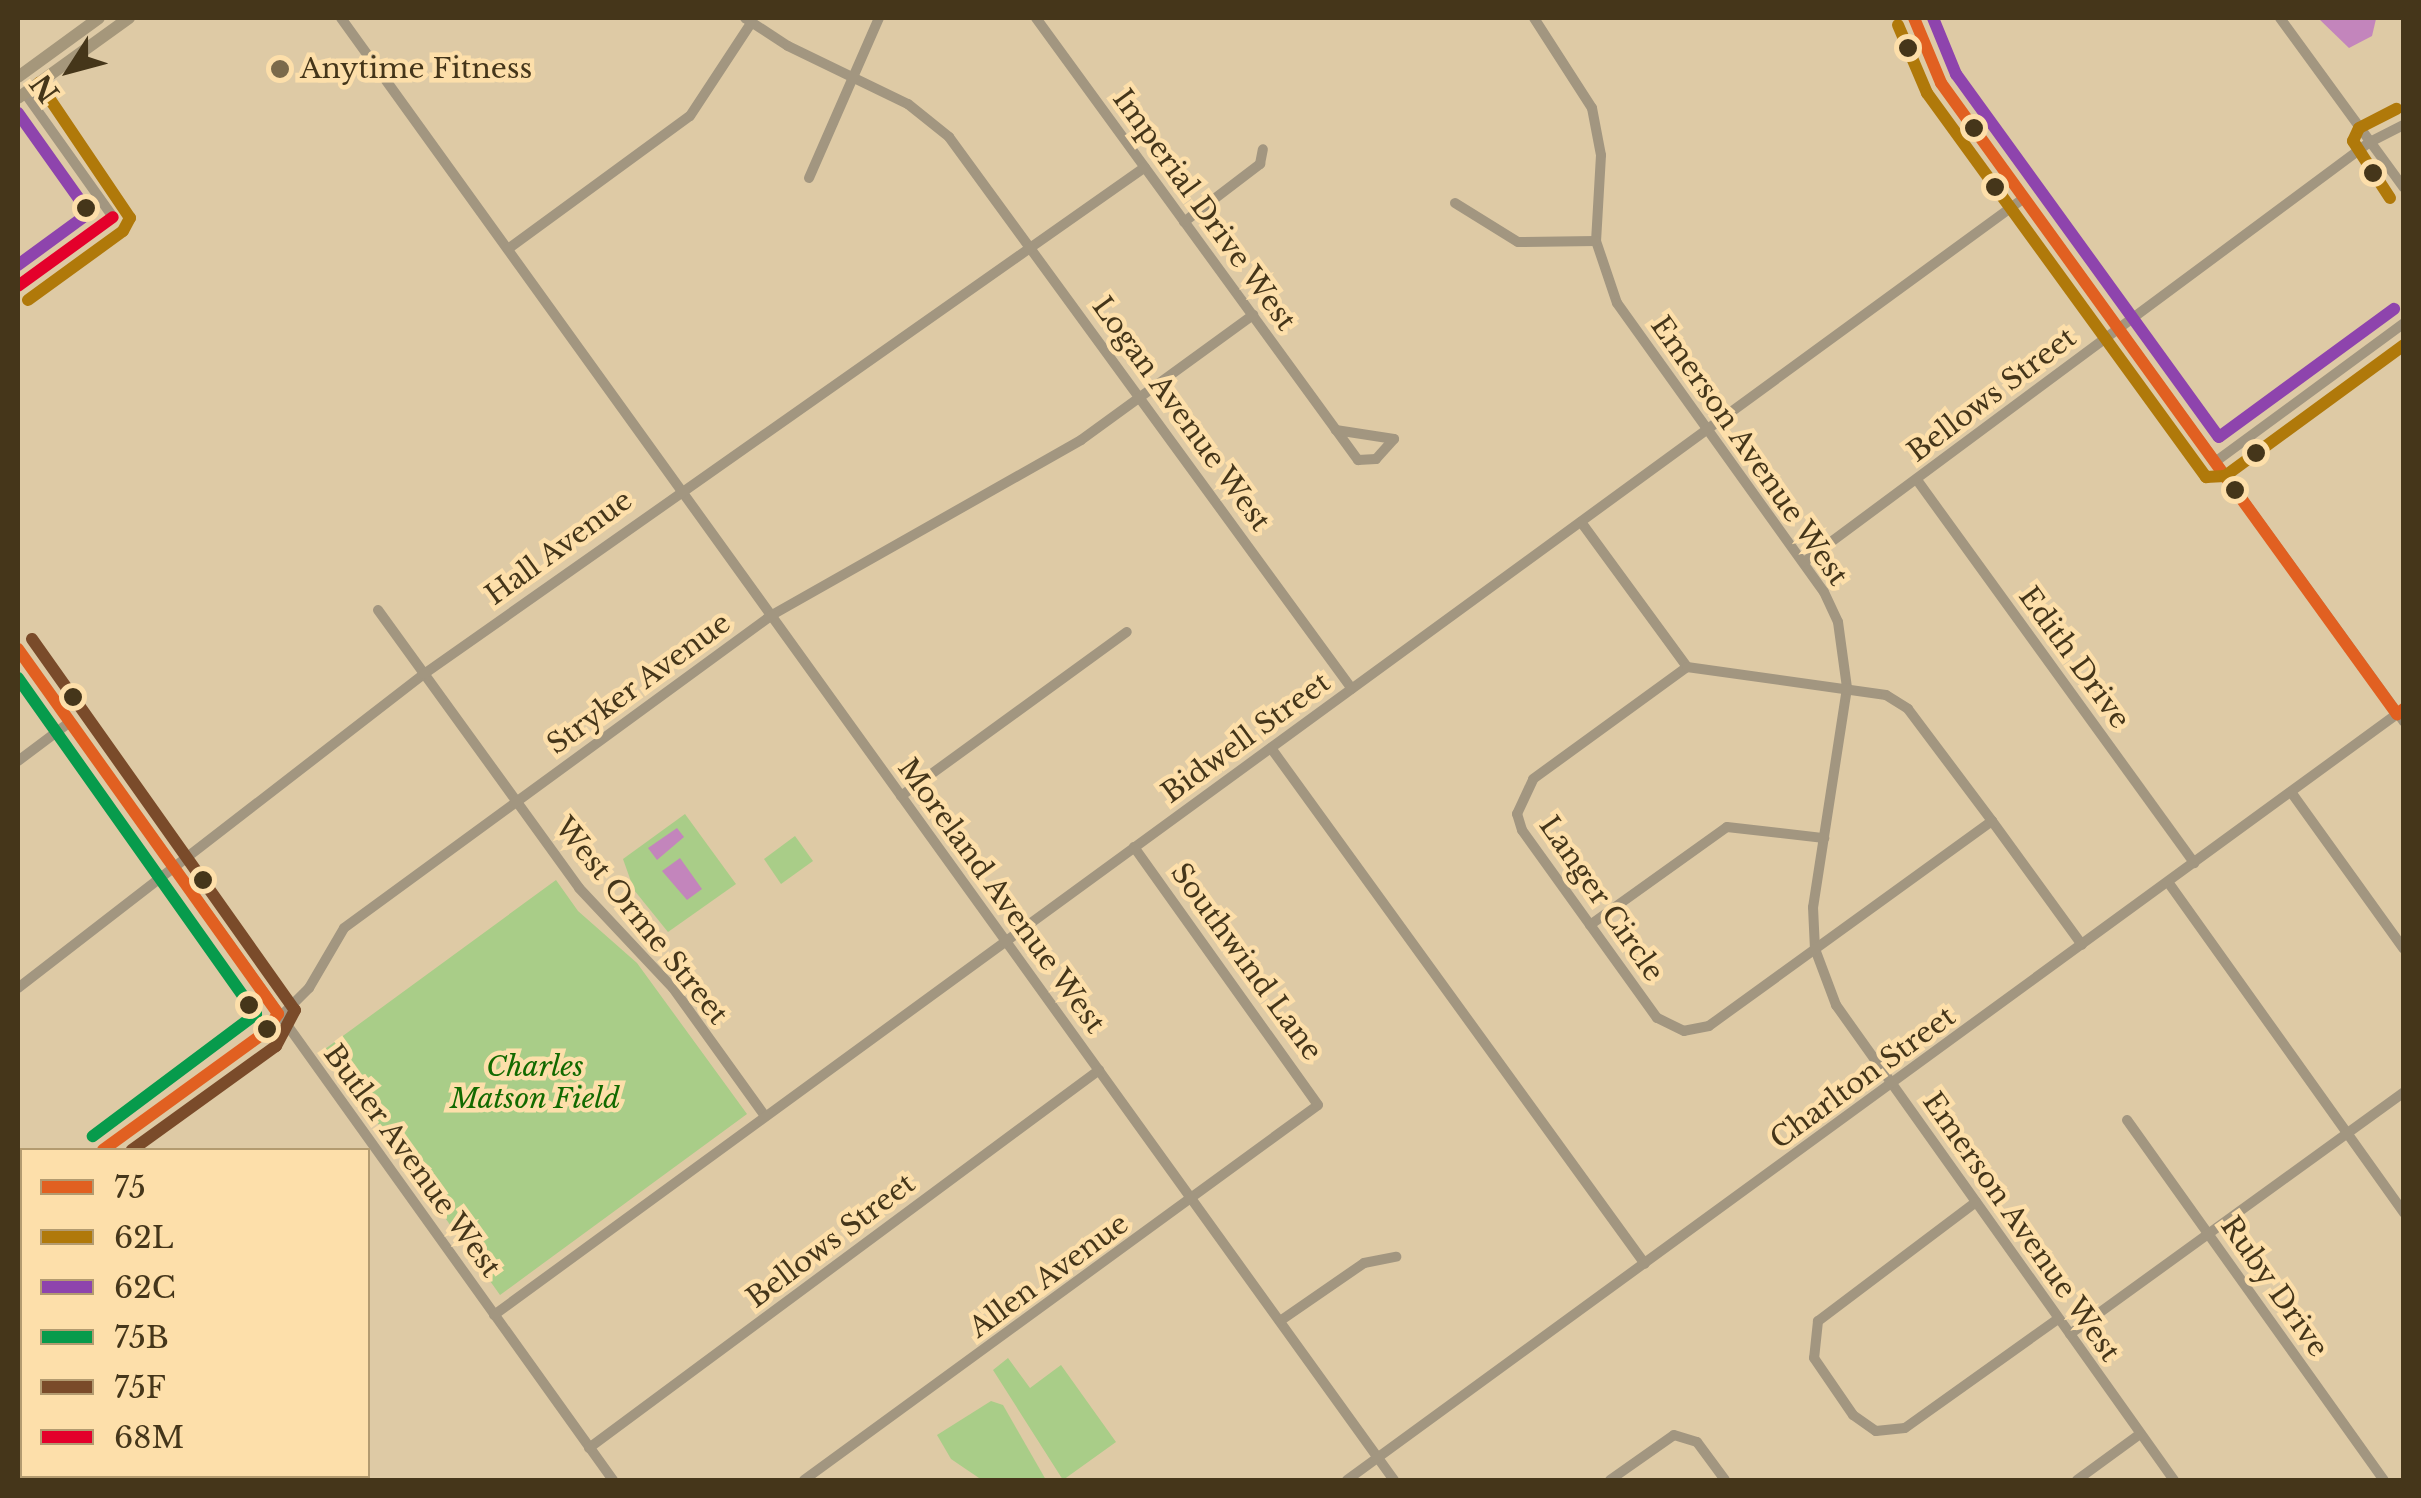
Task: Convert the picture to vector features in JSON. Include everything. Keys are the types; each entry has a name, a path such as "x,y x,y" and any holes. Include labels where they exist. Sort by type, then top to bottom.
{"main road":[{"path":"18,77 99,18"},
{"path":"21,96 128,18"},
{"path":"21,96 32,66"}],"street":[{"name":"Moreland Avenue West","path":"341,18 1394,1480"},
{"path":"809,178 879,18"},
{"name":"Imperial Drive West","path":"1036,18 1253,315 1336,430 1358,460 1369,462 1394,439 1336,430"},
{"name":"Emerson Avenue West","path":"1534,18 1592,108 1601,156 1596,241 1617,303 1804,562 1838,622 1847,688 1814,907 1816,949 1836,1006 2174,1480"},
{"path":"1914,18 1941,84 2402,715"},
{"path":"2280,18 2404,188"},
{"path":"508,249 690,116 748,20"},
{"name":"Logan Avenue West","path":"748,20 908,104 974,166 1352,689"},
{"path":"18,286 113,217 21,96"},
{"name":"Bellows Street","path":"1804,562 2370,142 2404,125"},
{"path":"1184,222 1260,164 1263,149"},
{"name":"Hall Avenue","path":"18,988 176,871 226,821 424,674 680,488 1145,167"},
{"name":"Bidwell Street","path":"494,1315 2024,198"},
{"path":"1455,204 1518,242 1596,241"},
{"name":"Stryker Avenue","path":"106,1148 264,1033 278,1014 309,988 344,928 772,615 1080,440 1253,315"},
{"path":"2215,462 2404,324"},
{"name":"Edith Drive","path":"1917,480 2194,863"},
{"path":"1582,522 1686,668 1886,695 1908,709 2082,946"},
{"name":"West Orme Street","path":"378,610 579,888 672,988 765,1116"},
{"path":"902,796 1127,632"},
{"name":"Butler Avenue West","path":"18,649 612,1480"},
{"name":"Langer Circle","path":"1686,668 1533,779 1520,797 1522,830 1658,1018 1684,1032 1710,1026 1992,821"},
{"name":"Charlton Street","path":"1347,1480 2402,715"},
{"path":"18,761 70,722"},
{"path":"1270,748 1645,1264"},
{"path":"2291,792 2404,950"},
{"path":"1590,925 1727,827 1824,838"},
{"name":"Southwind Lane","path":"1134,847 1318,1105"},
{"path":"2168,882 2404,1213"},
{"name":"Bellows Street","path":"590,1448 1099,1070"},
{"path":"2070,1334 2404,1092"},
{"name":"Allen Avenue","path":"804,1480 1318,1105"},
{"name":"Ruby Drive","path":"2128,1120 2384,1480"},
{"path":"1976,1202 1828,1310 1812,1340 1814,1358 1852,1414 1876,1431 1894,1432 2058,1319"},
{"path":"1280,1321 1364,1263 1396,1257"},
{"path":"2076,1480 2140,1434"},
{"path":"1610,1480 1674,1435 1697,1442 1725,1480"}],"green space":[{"path":"685,814 736,884 668,932 634,890 623,859"},
{"path":"795,836 813,861 781,884 764,859"},
{"name":"Charles Matson Field","path":"556,880 578,911 637,963 747,1114 500,1295 325,1049"},
{"path":"1008,1358 1030,1388 1061,1365 1116,1442 1063,1480 993,1370"},
{"path":"991,1401 1003,1405 1046,1480 979,1478 951,1459 937,1435"}],"shaded area":[{"path":"2318,18 2376,19 2372,36 2349,48"},
{"path":"677,828 684,837 657,860 648,848"},
{"path":"680,858 702,889 687,900 662,871"}],"transit line":[{"name":"75","path":"1914,18 1941,83 2397,714 2404,709"},
{"name":"62C","path":"1933,18 1956,74 2219,437 2394,309"},
{"name":"62L","path":"1898,25 1927,93 2206,477 2225,476 2404,345"},
{"name":"62L","path":"28,300 123,231 130,218 39,83"},
{"name":"62L","path":"2390,198 2353,141 2359,128 2396,109"},
{"name":"62C","path":"18,113 89,213 18,265"},
{"name":"68M","path":"18,286 113,217"},
{"name":"75F","path":"32,639 295,1010 276,1046 135,1148"},
{"name":"75","path":"18,649 278,1014 264,1033 106,1148"},
{"name":"75B","path":"18,678 256,1014 93,1136"}],"place":[{"name":"Anytime Fitness","path":"280,69"}]}
